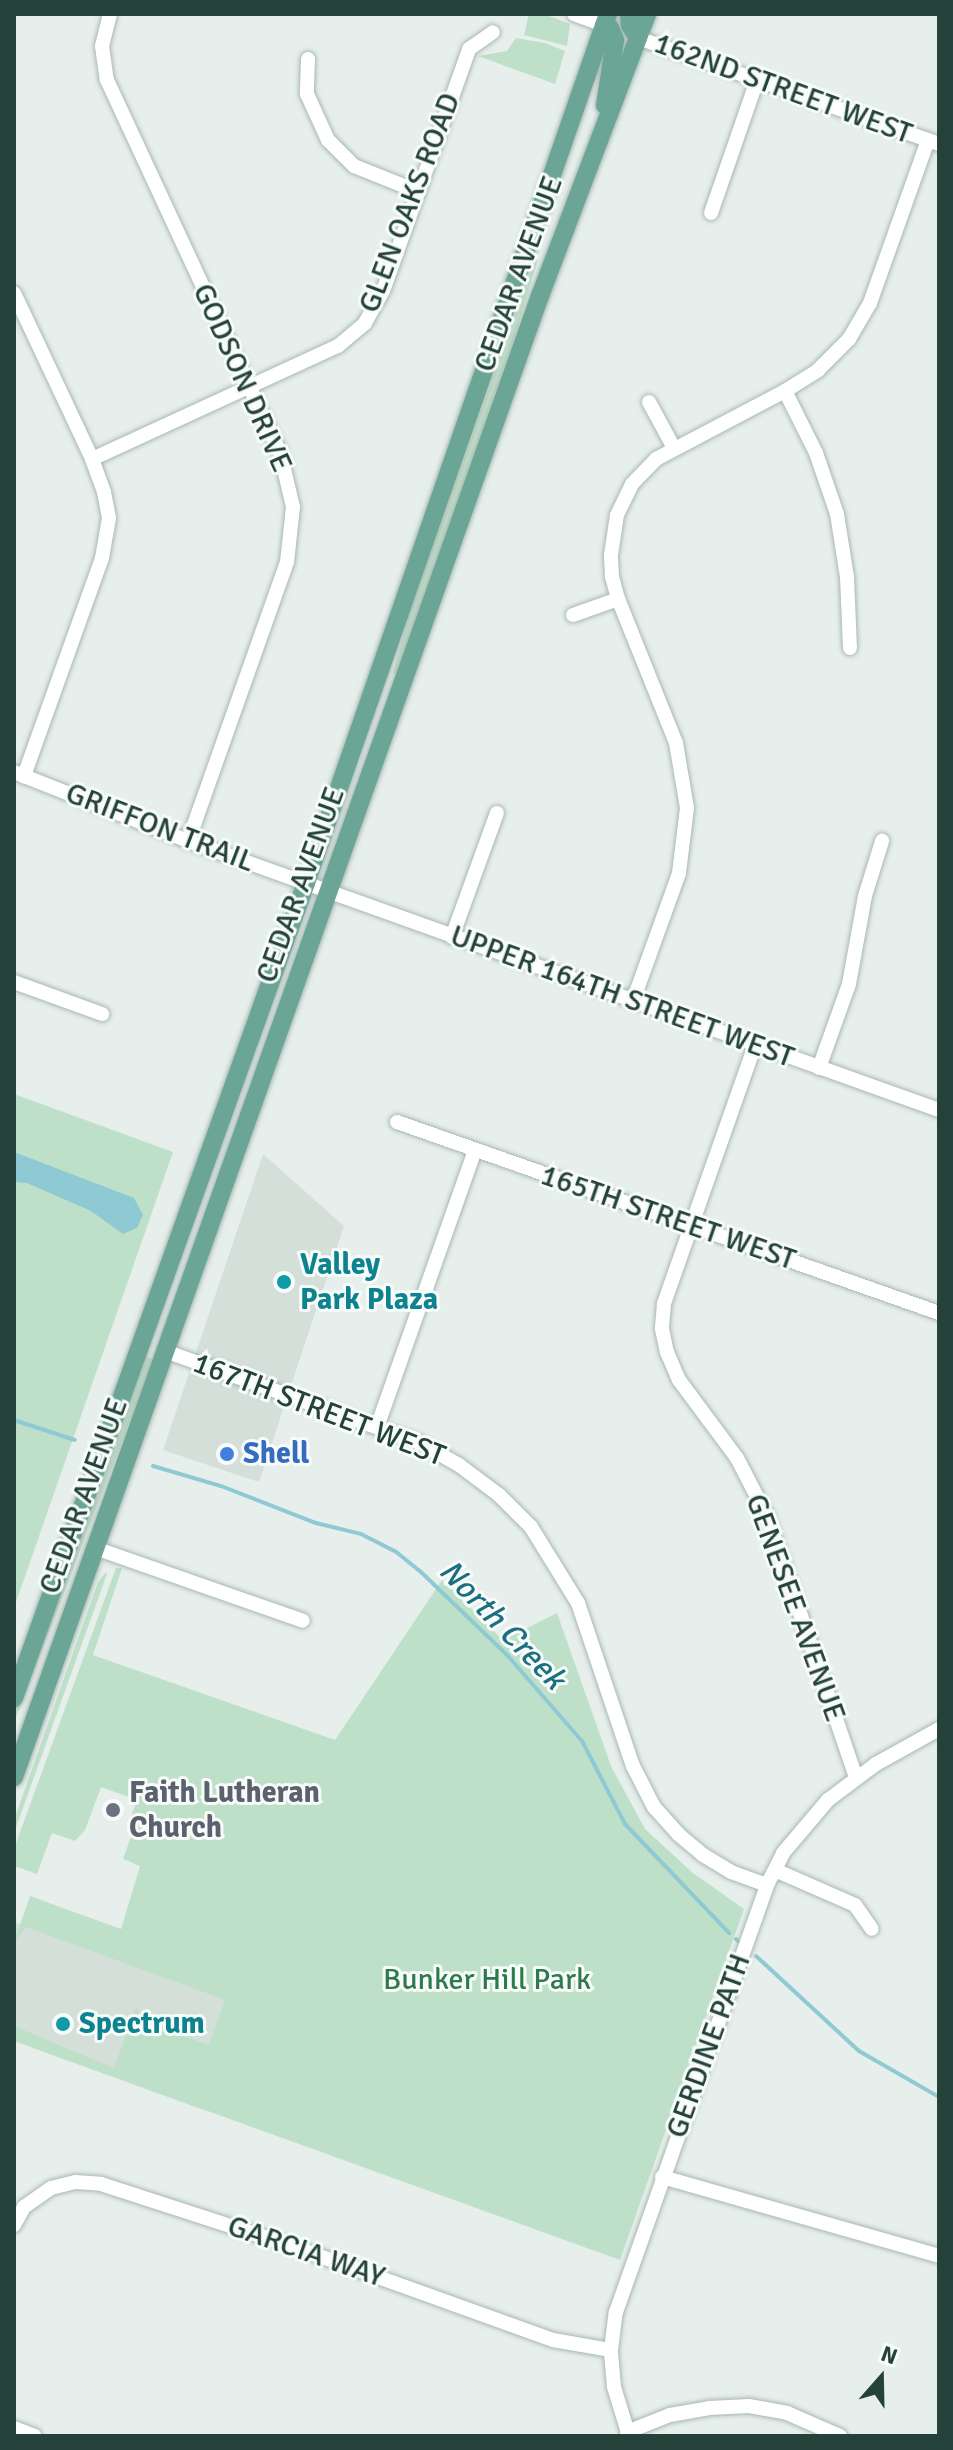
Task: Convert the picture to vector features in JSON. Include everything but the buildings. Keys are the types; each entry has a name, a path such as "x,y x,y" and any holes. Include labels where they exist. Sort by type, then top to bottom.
{"main road":[{"path":"629,14 630,25 638,38"},
{"name":"CEDAR AVENUE","path":"14,1777 540,296 647,14"},
{"path":"603,131 615,46 614,34 606,19"},
{"name":"CEDAR AVENUE","path":"14,1698 306,883 606,19"},
{"path":"165,1351 160,1320 167,1270"}],"street":[{"name":"GODSON DRIVE","path":"110,14 102,46 107,80 289,479 294,517 287,562 188,841"},
{"path":"574,14 606,19"},
{"name":"GLEN OAKS ROAD","path":"92,459 338,346 365,323 383,291 469,49 493,32"},
{"name":"162ND STREET WEST","path":"638,38 934,142"},
{"path":"308,59 307,94 328,140 354,166 419,192"},
{"path":"711,213 757,80"},
{"path":"633,1001 679,873 687,808 676,743 618,599 611,555 617,515 632,484 656,459 785,391 834,357 860,324 934,142"},
{"path":"14,293 92,459 108,510 107,540 19,774"},
{"path":"785,391 816,453 837,514 847,577 850,648"},
{"path":"649,402 674,448"},
{"path":"573,615 618,599"},
{"name":"GRIFFON TRAIL","path":"19,774 188,841 306,883"},
{"path":"452,937 497,813"},
{"path":"819,1068 849,984 865,896 882,841"},
{"name":"UPPER 164TH STREET WEST","path":"306,883 939,1110"},
{"path":"14,982 102,1014"},
{"name":"GENESEE AVENUE","path":"755,1045 664,1304 662,1329 667,1352 679,1380 737,1458 767,1516 856,1777"},
{"name":"165TH STREET WEST","path":"397,1122 939,1313"},
{"path":"377,1427 475,1150"},
{"name":"167TH STREET WEST","path":"165,1351 420,1443 459,1465 499,1495 531,1527 578,1603 633,1766 654,1807 678,1834 703,1855 731,1872 767,1885"},
{"path":"95,1548 303,1621"},
{"name":"GERDINE PATH","path":"628,2434 614,2387 611,2350 621,2293 767,1885 807,1821 856,1777 939,1729"},
{"path":"775,1870 855,1905 872,1929"},
{"path":"662,2177 939,2256"},
{"name":"GARCIA WAY","path":"14,2225 24,2207 51,2188 75,2182 101,2184 289,2245 553,2340 611,2350"},
{"path":"628,2434 670,2415 709,2408 749,2406 787,2413 840,2436"},
{"path":"14,2428 35,2436"}],"shaded area":[{"path":"263,1154 344,1226 259,1482 163,1450"},
{"path":"14,1922 242,2006 206,2111 14,2041"}],"green space":[{"path":"529,14 544,14 570,24 567,46 524,35"},
{"path":"516,38 545,43 565,51 555,84 478,56 507,51"},
{"path":"535,259 538,260 513,342 396,674 393,673 410,611"},
{"path":"14,1094 173,1152 14,1608"},
{"path":"145,1356 153,1359 14,1722 14,1697"},
{"name":"Bunker Hill Park","path":"116,1568 122,1568 93,1655 335,1740 442,1580 503,1640 557,1613 611,1766 645,1829 693,1873 744,1909 620,2260 14,2041 14,2026 114,2068 136,2007 140,2013 135,2030 157,2038 164,2029 209,2045 225,2000 26,1927 14,1942 30,1896 121,1929 140,1866 123,1859 136,1823 130,1820 137,1800 101,1787 85,1830 75,1841 52,1833 37,1874 14,1866 14,1849"},
{"path":"106,1572 14,1833 14,1820 98,1582"}],"water":[{"path":"14,1152 134,1198 143,1215 137,1228 123,1234 91,1211 27,1183 14,1182"}],"waterway":[{"name":"North Creek","path":"14,1420 75,1440"},
{"name":"North Creek","path":"153,1466 221,1486 316,1523 361,1534 395,1551 421,1572 508,1656 582,1741 625,1824 729,1933"},
{"name":"North Creek","path":"756,1956 859,2051 939,2097"}],"place":[{"name":"Valley Park Plaza","path":"284,1282"},
{"name":"Shell","path":"227,1454"},
{"name":"Faith Lutheran Church","path":"113,1810"},
{"name":"Spectrum","path":"63,2024"}]}
